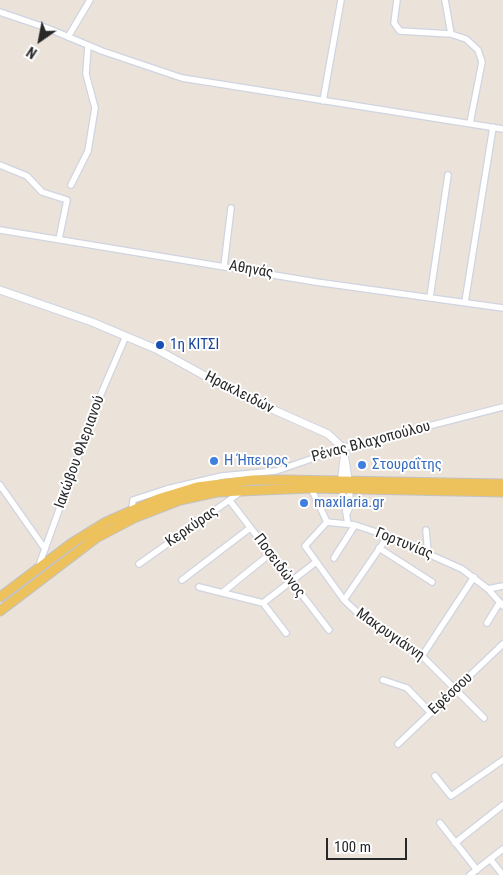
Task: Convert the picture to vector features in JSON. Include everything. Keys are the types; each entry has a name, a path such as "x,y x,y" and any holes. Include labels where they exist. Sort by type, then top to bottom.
{"main road":[{"path":"0,597 91,531 132,510 179,492 221,484 287,480 345,485 503,492"},
{"path":"0,611 78,550 136,517 180,500 206,494 244,490 345,485 503,484"}],"street":[{"path":"68,37 90,0"},
{"path":"323,101 341,0"},
{"path":"398,0 394,23 400,31 451,34 466,39 478,50 482,62 470,123"},
{"path":"445,0 451,34"},
{"path":"0,12 88,46 182,78 313,97 323,101 503,129"},
{"path":"71,185 88,151 95,108 86,74 88,46"},
{"path":"465,302 493,128"},
{"path":"0,164 27,176 42,192 67,200 59,239"},
{"path":"430,298 448,175"},
{"path":"224,266 231,208"},
{"name":"Αθηνάς","path":"0,230 316,282 503,308"},
{"name":"Ηρακλειδών","path":"0,290 92,322 173,357 266,408 328,434 343,448"},
{"name":"Ιακώβου Φλεριανού","path":"38,569 101,394 126,336"},
{"name":"Ρένας Βλαχοπούλου","path":"132,510 133,500 167,489 222,476 264,473 343,448 503,407"},
{"path":"343,448 348,524"},
{"path":"0,485 45,549"},
{"path":"312,488 328,522"},
{"name":"Κερκύρας","path":"139,564 244,490"},
{"name":"Ποσειδώνος","path":"230,501 329,630"},
{"name":"Γορτυνίας","path":"328,522 355,525 388,536 462,569 488,589 502,604"},
{"name":"Μακρυγιάννη","path":"328,522 305,546 344,600 360,615 422,656 484,718"},
{"path":"334,558 355,525"},
{"path":"182,580 250,528"},
{"path":"426,530 428,554"},
{"path":"344,600 388,536"},
{"path":"379,548 432,582"},
{"path":"223,592 270,554"},
{"path":"263,603 316,562"},
{"path":"422,656 437,637 474,577"},
{"path":"488,589 503,586"},
{"path":"199,587 263,603 286,633"},
{"path":"487,623 502,604"},
{"name":"Εφέσσου","path":"398,744 503,644"},
{"path":"383,680 407,688 431,712"},
{"path":"435,776 451,796 503,760"},
{"path":"455,843 503,805"},
{"path":"440,823 477,870"},
{"path":"470,875 503,849"},
{"path":"490,859 503,875"}],"place":[{"name":"1η ΚΙΤΣΙ","path":"160,345"},
{"name":"Η Ήπειρος","path":"214,461"},
{"name":"Στουραΐτης","path":"362,465"},
{"name":"maxilaria.gr","path":"304,503"}]}
